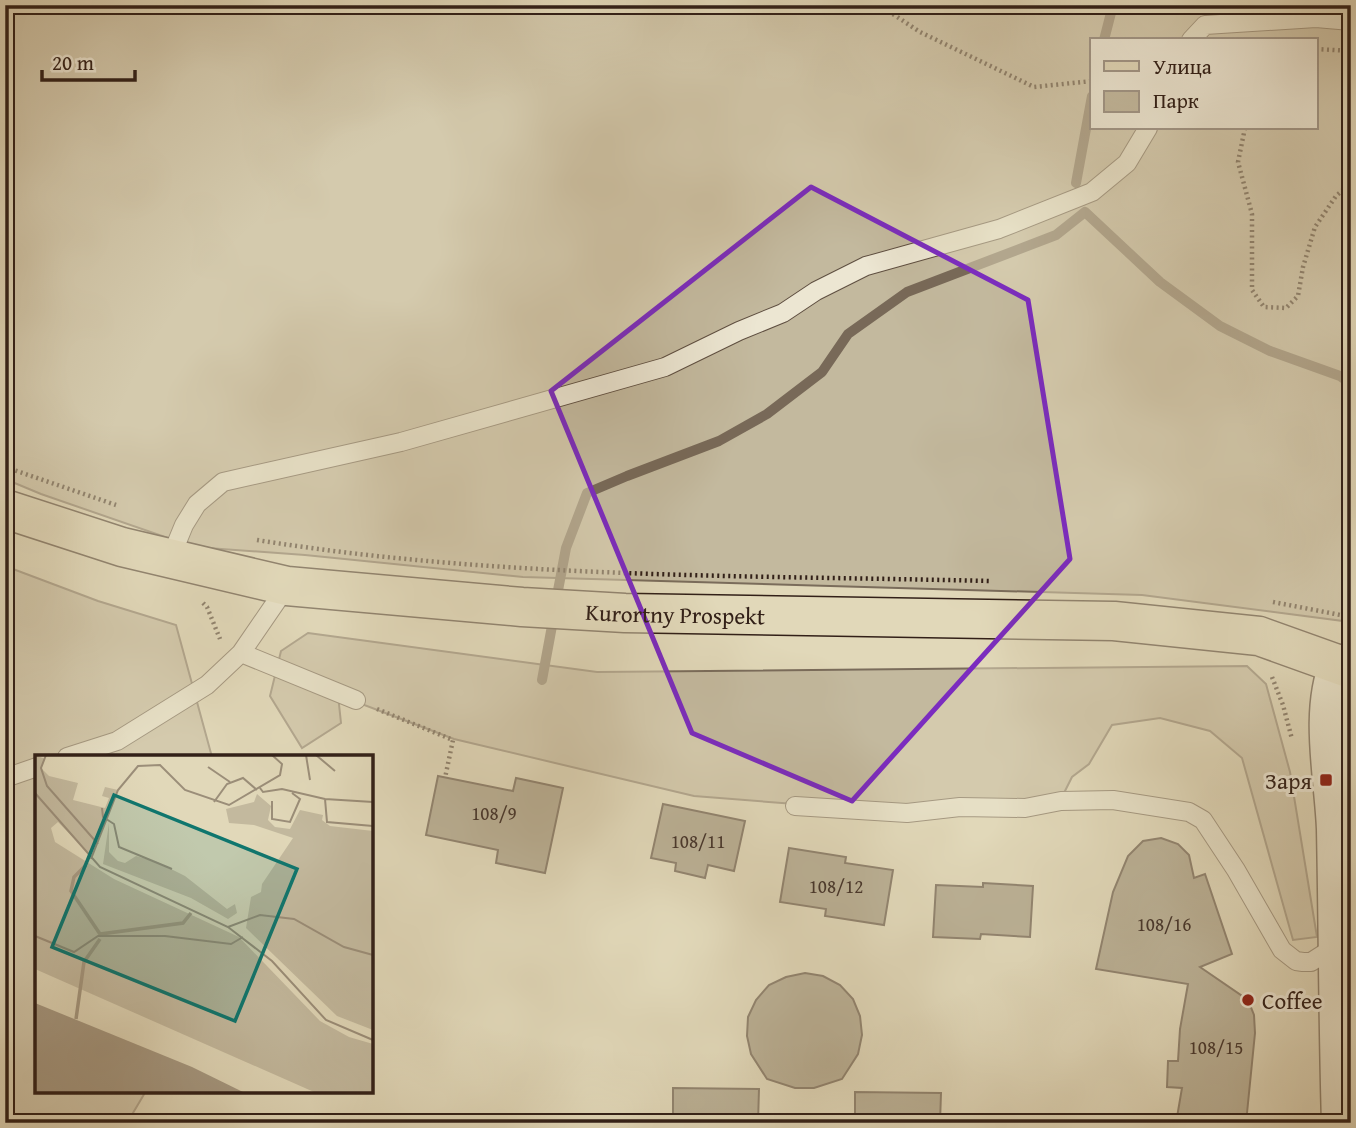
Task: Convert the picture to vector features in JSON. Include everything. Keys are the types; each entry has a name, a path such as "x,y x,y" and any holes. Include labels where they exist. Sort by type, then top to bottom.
{"main road":[{"name":"Kurortny Prospekt","path":"5,509 122,547 287,586 522,607 625,613 1114,621 1259,636 1345,667"}],"street":[{"path":"1341,1123 1344,950 1330,722 1332,680 1345,667"}],"lane":[{"path":"1193,38 1205,24 1316,18 1351,21"},
{"path":"170,559 184,525 197,504 223,482 401,442 666,367 783,313 816,291 866,266 999,229 1092,192 1127,163 1146,130"},
{"path":"73,755 117,741 206,685 242,651 287,586"},
{"path":"242,651 356,701"},
{"path":"5,778 35,768"},
{"path":"795,806 907,813 960,807 1025,807 1061,801 1113,800 1189,812 1203,820 1236,870 1282,950 1296,961 1311,962 1344,950"}],"path":[{"path":"879,5 920,32 1034,87 1090,81"},
{"path":"1318,49 1351,51"},
{"path":"1245,130 1238,162 1252,214 1252,290 1264,307 1286,308 1298,296 1303,267 1315,228 1336,196 1351,183"},
{"path":"5,467 121,507"},
{"path":"254,540 304,548 524,569 613,573"},
{"path":"220,640 242,651"},
{"path":"1268,672 1283,705 1293,742"},
{"path":"356,701 453,740 445,778"}],"highlighted area":[{"path":"811,187 1028,300 1070,559 852,801 692,733 551,391"}],"green space":[{"path":"5,5 1351,5 1351,622 1142,595 523,577 305,555 194,547 5,479"},
{"path":"5,566 98,601 176,625 211,755 35,755 35,1093 145,1093 127,1123 5,1123"},
{"path":"308,633 597,672 1247,666 1266,684 1290,772 1317,937 1293,940 1242,758 1210,731 1160,718 1112,725 1089,764 1072,777 1060,801 1023,806 795,804 694,796 454,739 338,695 341,723 302,748 270,696 281,651"}],"building":[{"path":"438,776 513,791 516,778 563,788 545,873 496,863 498,850 426,835"},
{"path":"663,804 745,821 734,871 708,865 705,878 675,871 676,863 651,858"},
{"path":"1161,838 1178,844 1189,855 1194,878 1205,874 1232,954 1200,967 1248,1000 1254,1015 1255,1033 1246,1123 1176,1123 1182,1088 1167,1087 1168,1061 1178,1061 1180,1029 1188,984 1096,969 1113,892 1128,856 1143,841"},
{"path":"789,848 846,857 845,863 893,870 884,925 825,916 826,909 780,902"},
{"path":"983,883 1033,886 1030,937 981,934 980,939 933,937 936,885 983,887"},
{"path":"805,973 823,976 840,985 853,999 860,1016 862,1035 858,1054 842,1079 814,1088 795,1088 767,1079 751,1054 747,1036 748,1017 756,1000 769,985 786,977"},
{"path":"673,1088 759,1089 758,1123 673,1123"},
{"path":"855,1092 941,1093 940,1123 855,1123"}],"waterway":[{"path":"1105,38 1113,5"},
{"path":"1076,183 1090,107"},
{"path":"556,601 566,548 587,493 719,441 767,414 822,372 848,334 907,292 1056,235 1085,212 1160,282 1220,326 1270,351 1340,376 1351,384"},
{"path":"542,680 554,615"}],"place":[{"name":"Заря","path":"1326,780"},
{"name":"Coffee","path":"1248,1000"}]}
